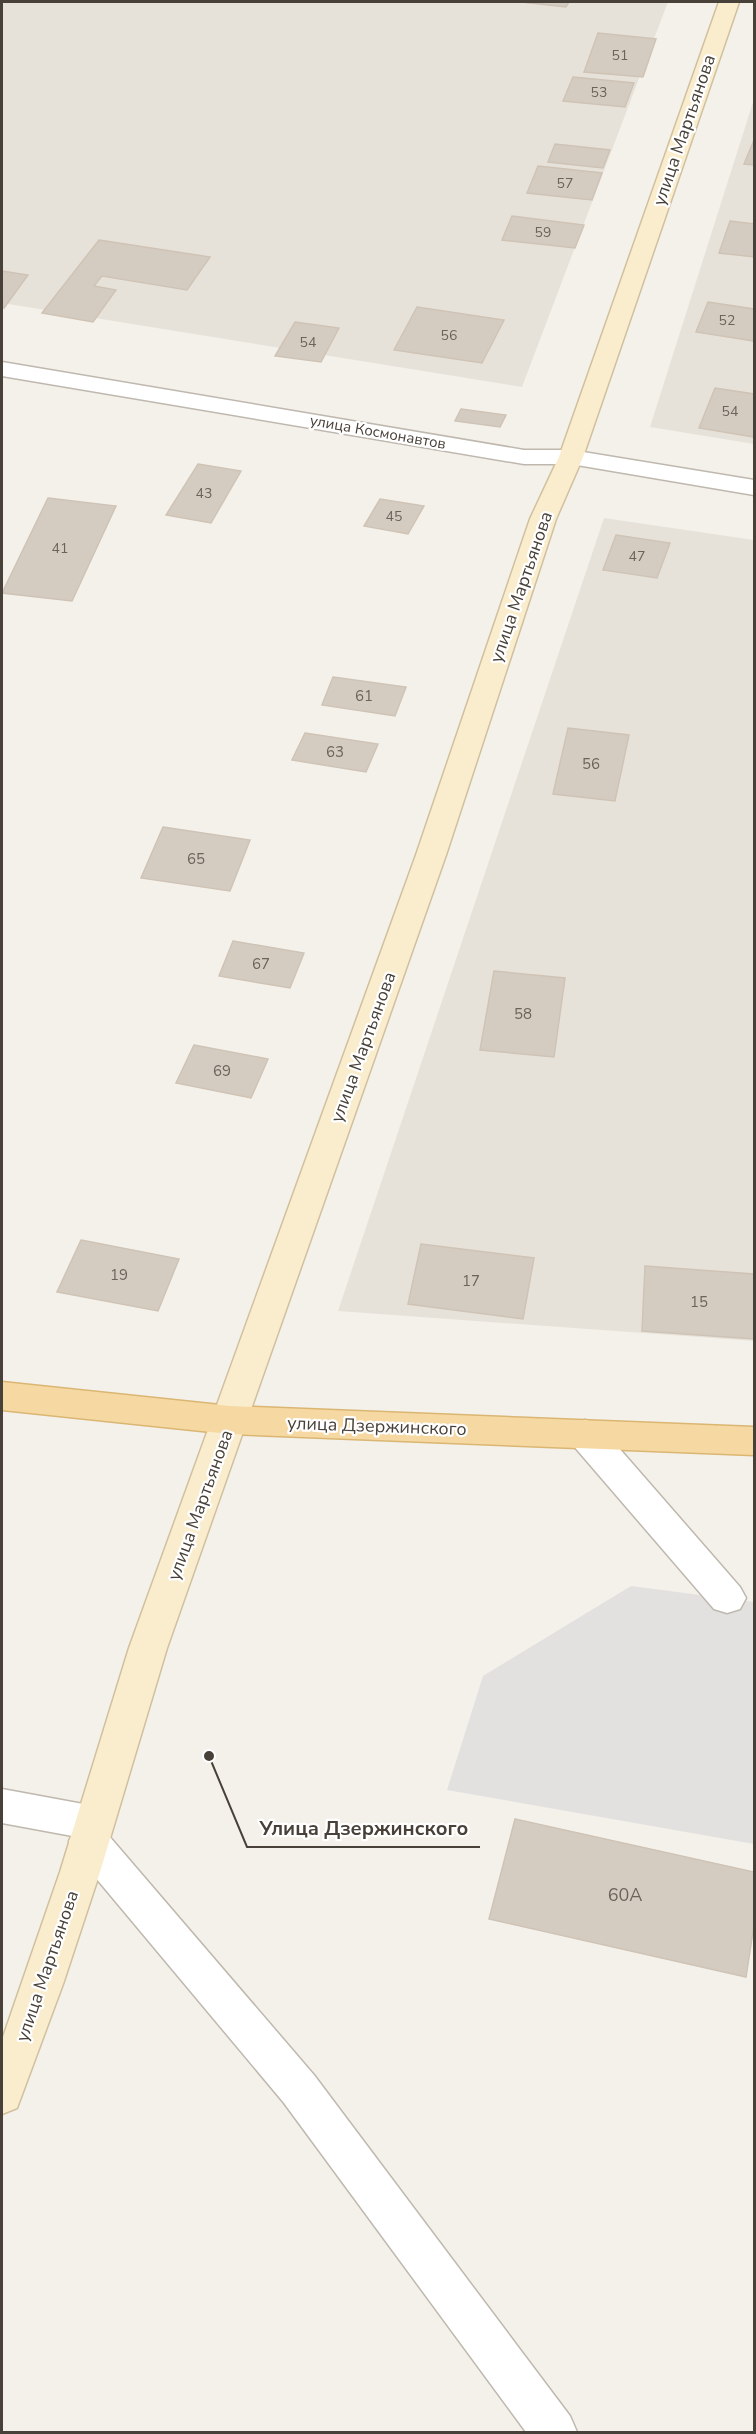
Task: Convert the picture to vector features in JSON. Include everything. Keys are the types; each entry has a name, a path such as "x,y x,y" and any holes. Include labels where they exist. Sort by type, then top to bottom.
{"main road":[{"name":"улица Мартьянова","path":"2,2094 30,2020 124,1731 148,1648 431,855 543,519 572,458 729,2"},
{"name":"улица Дзержинского","path":"2,1396 230,1420 754,1441"}],"street":[{"name":"улица Космонавтов","path":"3,371 524,457 572,458 754,488"},
{"path":"585,1434 727,1598"},
{"path":"2,1806 91,1832 299,2089 554,2433"}],"shaded area":[{"path":"2,2 668,2 522,387 2,303"},
{"path":"754,99 754,444 650,427"},
{"path":"604,518 754,540 754,1341 338,1311"},
{"path":"631,1586 754,1602 754,1844 447,1790 483,1676"}],"building":[{"path":"521,2 569,2 566,7"},
{"path":"598,33 656,39 643,77 584,72"},
{"path":"573,77 634,83 625,107 563,101"},
{"path":"754,140 754,165 744,164"},
{"path":"555,144 610,150 603,168 548,162"},
{"path":"538,166 602,173 592,200 527,193"},
{"path":"512,216 584,225 575,248 502,240"},
{"path":"730,221 754,224 754,257 719,253"},
{"path":"99,240 210,257 187,290 102,276 94,286 116,290 93,322 42,313"},
{"path":"2,271 28,275 4,308 2,307"},
{"path":"708,302 754,309 754,341 696,332"},
{"path":"417,307 504,320 482,363 394,350"},
{"path":"295,322 339,328 321,362 275,356"},
{"path":"715,388 754,394 754,437 699,428"},
{"path":"461,409 506,415 500,427 455,421"},
{"path":"198,464 241,471 211,523 166,515"},
{"path":"48,498 116,506 72,601 2,593"},
{"path":"380,499 424,506 408,534 364,526"},
{"path":"616,535 670,543 657,578 603,570"},
{"path":"333,677 406,687 395,716 322,705"},
{"path":"568,728 629,735 615,801 553,794"},
{"path":"305,733 378,744 366,772 292,760"},
{"path":"163,827 250,840 230,891 141,878"},
{"path":"233,941 304,953 290,988 219,976"},
{"path":"494,971 565,978 554,1057 480,1050"},
{"path":"194,1045 268,1059 251,1098 176,1083"},
{"path":"81,1240 179,1259 158,1311 57,1292"},
{"path":"421,1244 534,1258 523,1319 408,1304"},
{"path":"645,1266 754,1274 754,1339 642,1331"},
{"path":"515,1819 754,1872 754,1925 746,1977 489,1919"}],"place":[{"name":"Улица Дзержинского","path":"209,1756"}]}
